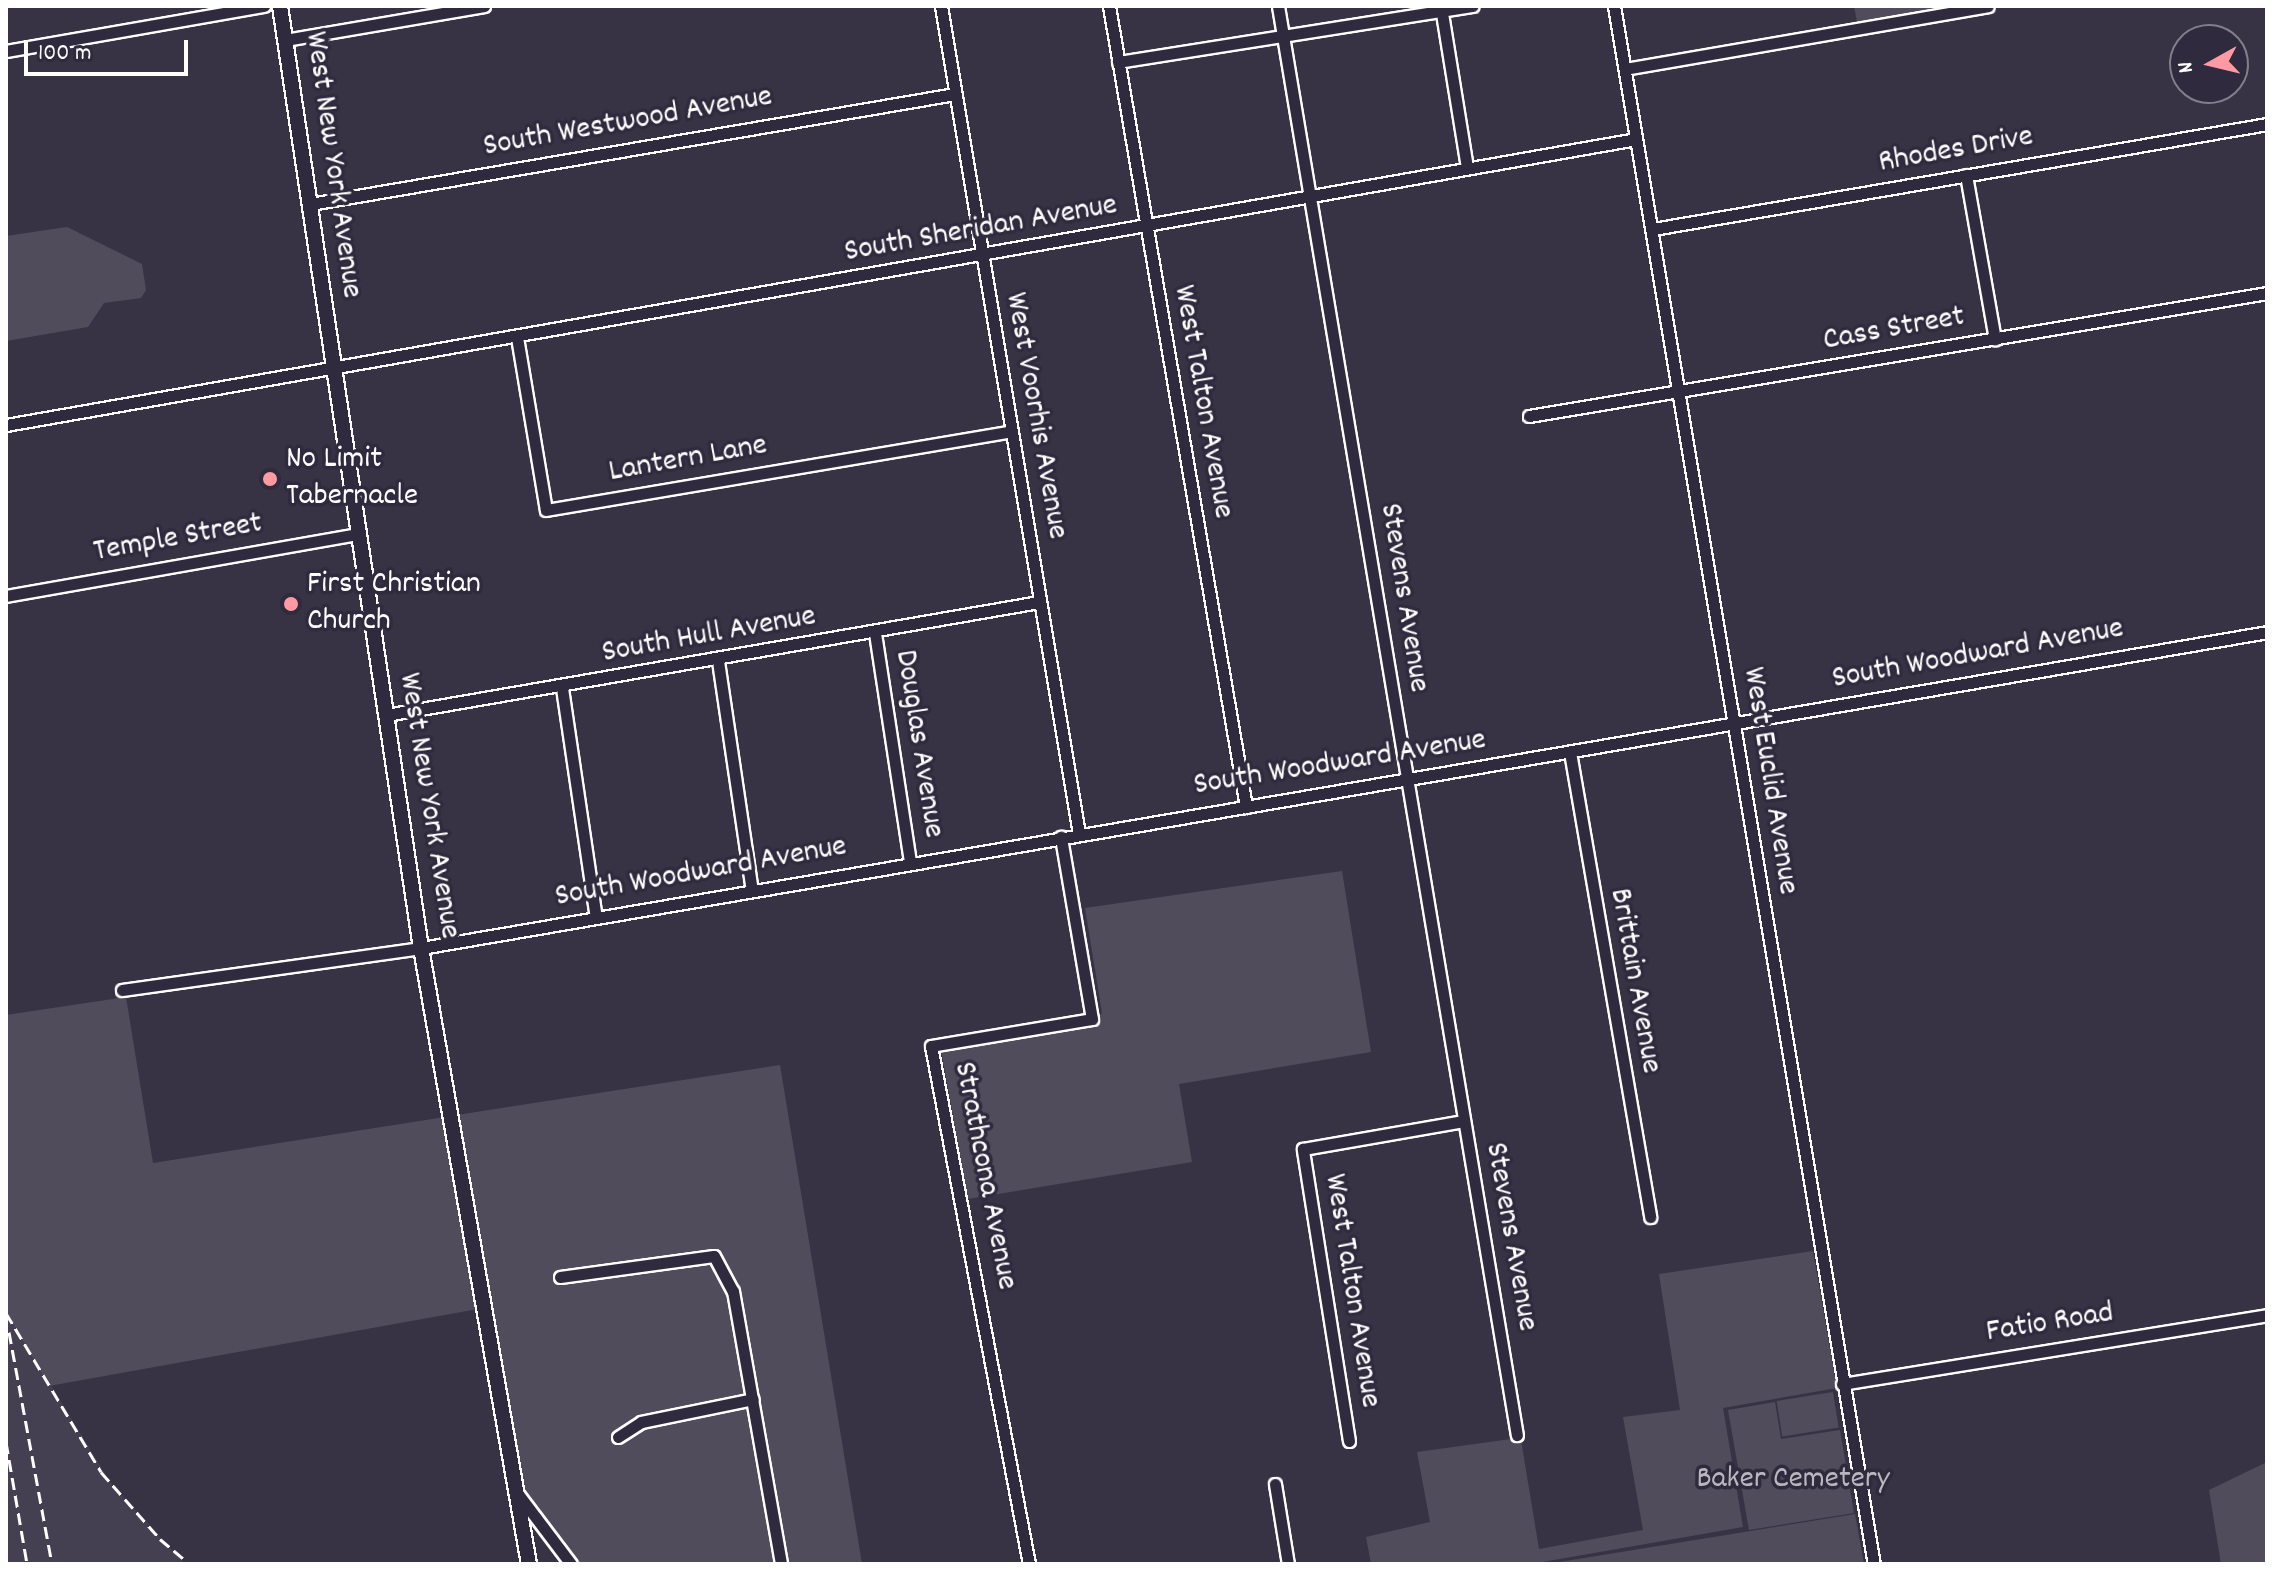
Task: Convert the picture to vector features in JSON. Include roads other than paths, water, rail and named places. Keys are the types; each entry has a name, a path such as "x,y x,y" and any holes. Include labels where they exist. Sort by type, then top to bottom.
{"main road":[{"name":"West New York Avenue","path":"280,6 421,948 529,1564"}],"street":[{"path":"6,51 264,6"},
{"path":"285,40 484,6"},
{"name":"West Voorhis Avenue","path":"941,6 1079,834"},
{"name":"West Talton Avenue","path":"1109,6 1246,807"},
{"name":"Stevens Avenue","path":"1278,6 1517,1435"},
{"path":"1118,62 1442,8 1473,6"},
{"name":"West Euclid Avenue","path":"1614,6 1874,1564"},
{"path":"1625,69 1988,6"},
{"path":"1442,8 1467,168"},
{"name":"South Westwood Avenue","path":"310,204 955,94"},
{"name":"Rhodes Drive","path":"1653,229 2267,124"},
{"name":"South Sheridan Avenue","path":"6,425 982,258 1636,139"},
{"path":"1966,175 1995,339"},
{"name":"Cass Street","path":"1529,416 2267,293"},
{"name":"Lantern Lane","path":"517,337 546,510 1011,431"},
{"name":"Temple Street","path":"6,596 359,534"},
{"name":"South Hull Avenue","path":"386,715 562,688 1039,602"},
{"name":"South Woodward Avenue","path":"122,990 421,948 1061,837 1733,726 2267,632"},
{"name":"Douglas Avenue","path":"875,633 910,863"},
{"path":"718,661 752,890"},
{"path":"562,688 596,917"},
{"name":"Brittain Avenue","path":"1570,752 1650,1217"},
{"name":"Strathcona Avenue","path":"1029,1564 931,1046 1092,1019 1061,837"},
{"name":"West Talton Avenue","path":"1349,1441 1303,1149 1464,1121"},
{"path":"560,1277 714,1256 733,1291 781,1564"},
{"name":"Fatio Road","path":"1842,1384 2267,1315"},
{"path":"618,1437 641,1422 753,1399"},
{"path":"1275,1484 1288,1564"},
{"path":"517,1493 571,1564"}],"railway":[{"path":"6,1313 101,1472 160,1539 190,1564"},
{"path":"9,1332 52,1564"},
{"path":"6,1442 27,1564"}],"place":[{"name":"No Limit Tabernacle","path":"270,479"},
{"name":"First Christian Church","path":"291,604"}],"park label":[{"name":"Baker Cemetery","path":"1793,1480"}]}
